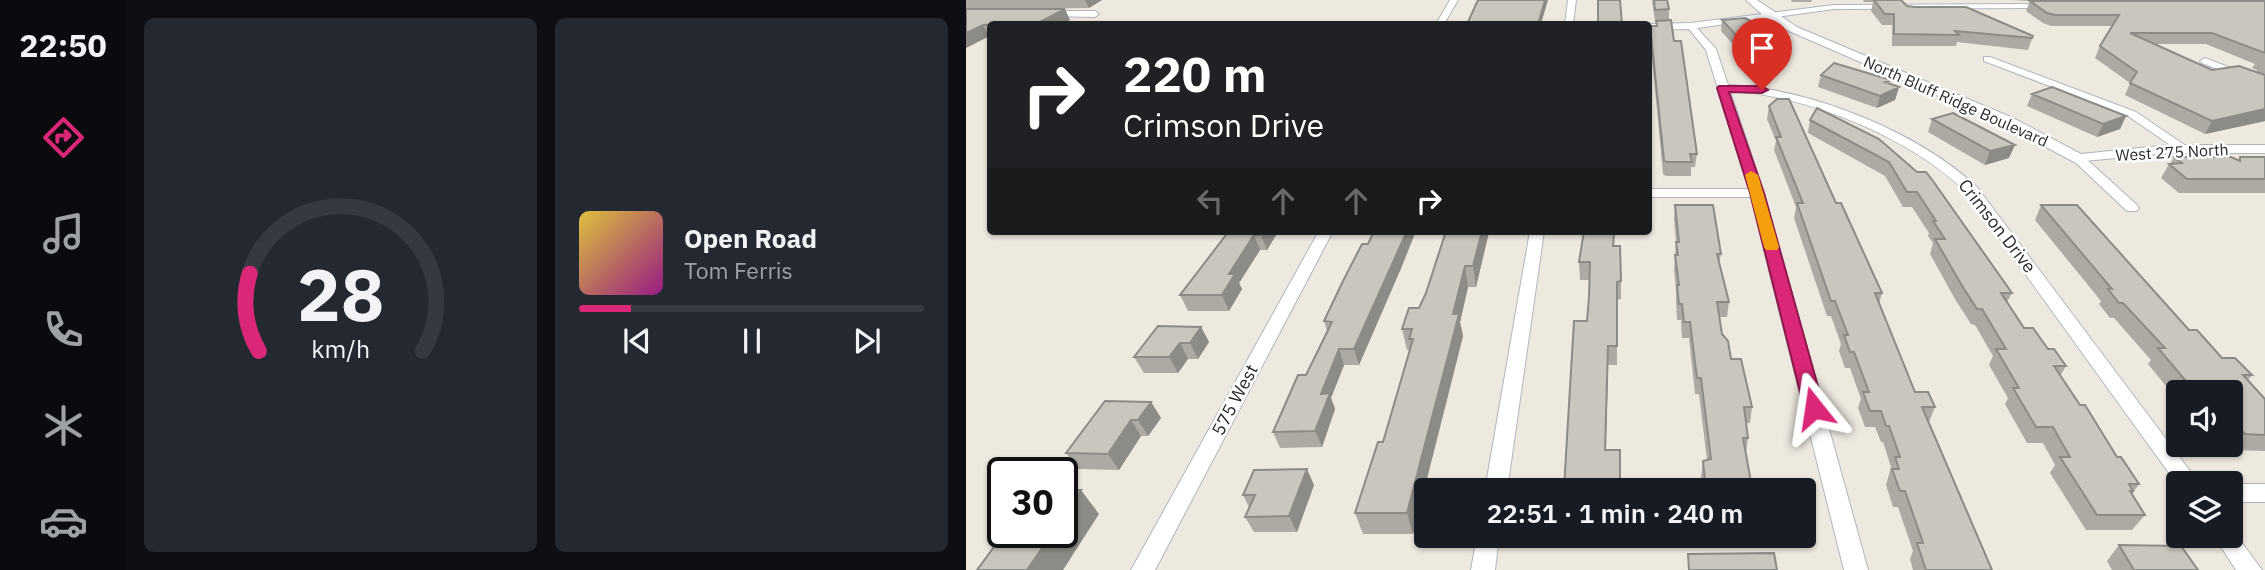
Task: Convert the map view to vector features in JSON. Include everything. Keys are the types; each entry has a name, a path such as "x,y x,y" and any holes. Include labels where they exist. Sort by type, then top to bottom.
{"street":[{"path":"1442,21 1454,0"},
{"path":"1569,21 1572,0"},
{"name":"North Bluff Ridge Boulevard","path":"1752,0 1768,14 1817,41 2008,121 2080,159 2132,208"},
{"path":"1652,27 1690,26 1843,3 2063,6"},
{"path":"1043,9 1095,14"},
{"path":"1690,26 1711,49 1757,193 1856,570"},
{"path":"1987,60 2132,114 2183,148"},
{"path":"2205,61 2265,85"},
{"name":"Crimson Drive","path":"1722,88 1762,90 1822,102 1926,152 1951,169 1972,190 2179,471"},
{"name":"West 275 North","path":"2080,159 2183,148 2265,149"},
{"path":"1652,193 1757,193"},
{"name":"575 West","path":"1143,570 1324,235"},
{"path":"1498,478 1536,235"},
{"path":"2243,493 2265,493"},
{"path":"1483,570 1486,548"},
{"path":"2234,548 2250,570"}],"building":[{"path":"1478,0 1545,0 1539,21 1468,21"},
{"path":"1598,0 1620,0 1622,21 1598,21"},
{"path":"1654,0 1667,0 1669,9 1655,10"},
{"path":"1874,0 1901,0 1907,6 1915,7 1966,7 2033,36 1955,31 1959,35 1894,34 1894,14 1885,14"},
{"path":"2030,1 2265,1 2265,53 2212,33 2130,33 2212,70 2239,66 2265,75 2265,109 2212,121 2130,83 2137,72 2100,46 2119,15 2055,15 2047,13"},
{"path":"966,9 1065,9 1042,21 987,21 987,25 966,33"},
{"path":"1745,18 1756,24 1780,50 1774,64 1747,61 1751,51 1722,20"},
{"path":"1671,20 1674,41 1681,41 1697,154 1690,154 1692,162 1664,160 1652,45 1652,26 1657,26 1656,21"},
{"path":"1834,63 1891,80 1885,82 1899,87 1880,96 1821,75"},
{"path":"2052,87 2126,116 2103,124 2032,94"},
{"path":"1777,99 1789,99 1836,203 1841,203 1882,293 1875,293 1915,392 1928,392 1935,407 1922,407 1992,570 1926,570 1917,543 1923,543 1905,491 1900,491 1892,469 1899,469 1895,457 1900,457 1881,411 1870,411 1863,392 1869,392 1854,352 1850,352 1844,335 1848,335 1835,301 1831,301 1797,203 1803,203 1776,137 1781,137 1769,106"},
{"path":"1817,108 1879,139 1917,172 1926,172 2012,293 2001,293 2024,328 2033,328 2048,349 2054,349 2066,366 2054,366 2080,405 2085,405 2117,457 2121,457 2139,484 2129,484 2133,491 2130,491 2145,515 2097,515 2060,457 2070,457 2053,427 2036,427 2013,388 2019,388 1996,349 2006,349 1982,309 1977,309 1935,239 1945,239 1917,192 1907,192 1889,162 1810,120"},
{"path":"1953,113 2015,145 1990,151 1932,119"},
{"path":"2174,157 2231,157 2240,161 2240,157 2265,157 2265,179 2187,179 2169,164 2182,163"},
{"path":"1675,205 1713,205 1721,254 1717,254 1729,302 1717,302 1722,334 1728,341 1731,359 1741,359 1752,407 1744,407 1748,438 1743,438 1750,478 1705,478 1703,461 1711,459 1701,378 1697,378 1690,322 1684,322 1682,304 1679,304 1675,255 1678,255 1676,242 1679,242"},
{"path":"2041,205 2077,205 2189,330 2197,330 2222,358 2235,358 2252,375 2243,375 2265,399 2265,435 2243,432 2243,380 2185,380 2158,348 2165,348 2123,303 2119,303 2108,289 2112,289"},
{"path":"1226,235 1254,235 1229,274 1235,274 1222,295 1180,295"},
{"path":"1372,235 1405,235 1354,349 1339,349 1321,394 1330,393 1315,431 1273,432 1298,375 1306,375 1332,322 1324,321 1343,281 1362,244 1368,244"},
{"path":"1445,235 1481,235 1473,266 1465,266 1453,314 1459,314 1407,513 1355,513 1378,442 1383,442 1413,339 1409,339 1412,329 1402,329 1409,308 1419,308"},
{"path":"1583,235 1614,235 1613,246 1620,246 1621,281 1617,282 1617,346 1608,346 1605,450 1620,450 1620,478 1565,478 1574,321 1587,321 1590,262 1579,262"},
{"path":"1158,326 1201,327 1190,343 1180,343 1169,357 1134,357"},
{"path":"1105,401 1151,402 1138,420 1131,420 1108,454 1066,453"},
{"path":"1307,469 1289,516 1245,517 1255,495 1243,495 1254,470"},
{"path":"2119,545 2182,548 2198,570 2134,570"},
{"path":"993,548 1042,548 1027,570 977,570"},
{"path":"1774,553 1777,570 1689,570 1688,554"}],"slow traffic":[{"path":"1751,175 1771,247"}],"route":[{"path":"1762,90 1722,88 1757,193 1814,408"}]}
